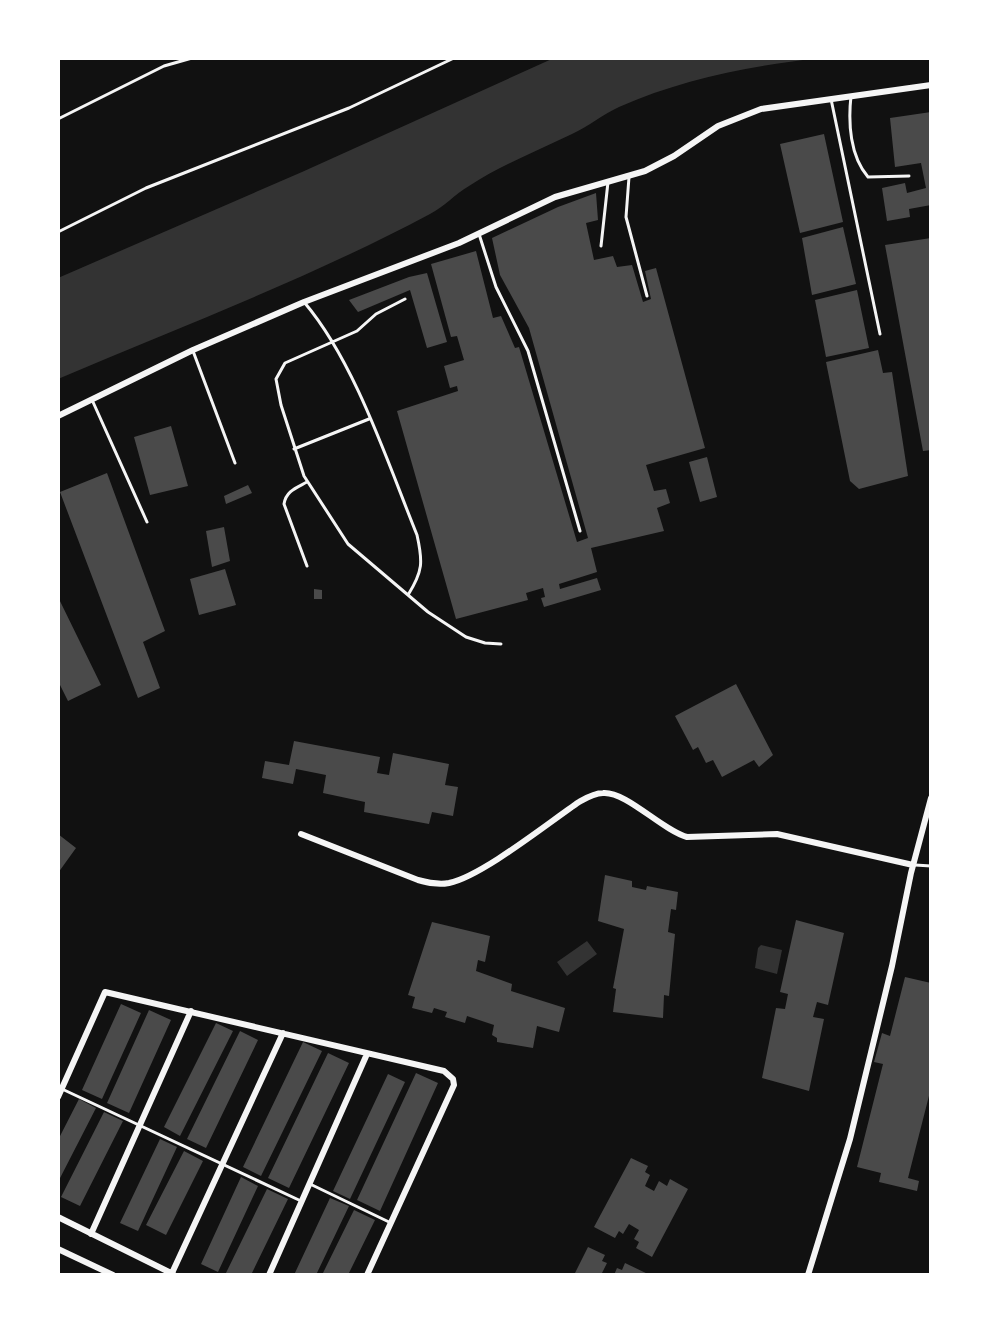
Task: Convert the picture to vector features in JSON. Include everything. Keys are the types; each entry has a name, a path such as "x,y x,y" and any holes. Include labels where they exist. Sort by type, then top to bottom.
{"street":[{"path":"58,416 193,350 304,302 479,234 555,197 629,177 674,156 693,141 738,116 761,109 931,85"},
{"path":"301,834 418,880 445,884 474,873 589,797 606,792 687,837 777,834 913,865"},
{"path":"808,1275 850,1139 931,798"},
{"path":"58,1097 105,992 444,1071 453,1079 454,1085 367,1275"},
{"path":"91,1234 191,1011"},
{"path":"58,1217 174,1274 283,1033"},
{"path":"269,1275 367,1054"},
{"path":"58,1249 113,1275"}],"lane":[{"path":"58,119 164,66 192,58"},
{"path":"58,232 146,188 349,108 454,58"},
{"path":"851,96 849,116 860,168 868,177 909,176"},
{"path":"831,99 880,334"},
{"path":"629,177 626,217 647,296"},
{"path":"601,246 608,182"},
{"path":"479,234 496,287 523,338 580,531"},
{"path":"405,299 376,314 357,331 285,363 276,379 281,405 294,449 308,481 348,544 407,596 466,637 501,644"},
{"path":"304,302 332,342 369,419 417,535 422,555 420,575 407,596"},
{"path":"193,350 235,463"},
{"path":"92,399 147,522"},
{"path":"294,449 369,419"},
{"path":"307,566 284,504 290,491 308,481"},
{"path":"913,865 931,866"},
{"path":"62,1089 302,1201"},
{"path":"310,1184 391,1223"}],"shaded area":[{"path":"554,58 819,58 717,75 619,107 578,131 494,171 435,211 385,237 58,379 58,278"},
{"path":"587,941 597,954 567,976 557,962"},
{"path":"761,945 782,950 777,974 755,968"}],"building":[{"path":"931,112 931,205 909,209 910,217 887,221 882,188 905,183 907,193 926,188 921,163 895,167 890,118"},
{"path":"824,134 843,222 800,233 780,144"},
{"path":"596,193 598,220 586,223 594,260 613,256 617,267 632,265 643,302 651,299 645,271 656,268 705,448 646,465 654,491 666,489 670,503 657,508 664,531 591,548 597,572 559,584 560,589 597,578 601,590 544,607 541,598 545,597 543,588 526,593 528,600 456,619 397,411 458,391 457,386 450,388 444,366 464,360 457,336 451,337 431,264 476,251 493,318 501,316 515,348 519,347 577,542 588,538 529,328 500,275 492,238"},
{"path":"843,227 856,284 812,295 802,238"},
{"path":"931,238 931,450 923,451 885,245"},
{"path":"427,273 447,342 427,348 410,290 358,312 349,300 409,277"},
{"path":"857,290 869,348 826,357 815,300"},
{"path":"878,350 883,373 892,372 908,476 859,489 850,481 826,362"},
{"path":"171,426 188,486 150,495 134,437"},
{"path":"707,457 717,497 700,502 689,462"},
{"path":"107,473 165,631 143,642 160,688 138,698 60,492"},
{"path":"248,485 252,493 226,504 224,496"},
{"path":"224,527 230,561 212,567 206,531"},
{"path":"225,569 236,605 199,615 190,579"},
{"path":"314,589 322,590 322,599 314,599"},
{"path":"58,597 101,685 68,701 58,681"},
{"path":"736,684 773,755 759,767 754,760 722,777 713,760 706,763 698,747 693,750 675,716"},
{"path":"294,741 380,757 377,773 389,775 393,753 449,764 445,785 458,787 453,816 432,812 429,824 364,812 365,802 323,793 326,775 296,769 293,784 262,778 265,761 289,765"},
{"path":"58,834 76,848 58,873"},
{"path":"605,875 632,881 632,887 646,890 647,886 678,892 676,910 671,909 668,932 675,934 669,996 664,995 663,1018 613,1012 616,989 613,988 624,929 598,921"},
{"path":"796,920 844,933 828,1005 817,1002 813,1017 824,1019 809,1091 762,1078 776,1008 785,1009 788,994 780,992"},
{"path":"432,922 490,936 485,962 478,960 476,971 512,984 511,991 565,1008 559,1032 537,1026 533,1048 497,1042 492,1035 494,1025 467,1016 465,1023 445,1017 447,1012 434,1008 432,1013 412,1008 415,997 408,995"},
{"path":"905,977 931,983 931,1088 908,1178 919,1181 917,1191 879,1182 881,1173 857,1167 883,1064 874,1062 882,1033 890,1036"},
{"path":"121,1004 141,1013 102,1099 82,1090"},
{"path":"149,1010 171,1020 129,1113 107,1103"},
{"path":"216,1023 233,1031 180,1136 164,1127"},
{"path":"240,1031 258,1040 206,1148 187,1139"},
{"path":"303,1042 322,1051 261,1176 243,1167"},
{"path":"328,1053 349,1063 289,1188 268,1178"},
{"path":"416,1073 438,1083 380,1211 357,1200"},
{"path":"388,1074 405,1082 350,1199 333,1191"},
{"path":"79,1099 96,1108 58,1182 58,1140"},
{"path":"104,1112 123,1121 80,1206 61,1197"},
{"path":"160,1139 177,1147 138,1231 120,1223"},
{"path":"184,1151 203,1161 166,1235 146,1225"},
{"path":"631,1158 648,1166 645,1172 650,1175 645,1186 654,1191 659,1181 667,1186 670,1179 688,1189 652,1257 636,1248 639,1242 634,1239 639,1230 629,1224 623,1234 619,1231 615,1238 594,1227"},
{"path":"241,1177 258,1186 218,1272 201,1264"},
{"path":"267,1189 288,1199 251,1275 225,1275"},
{"path":"330,1198 349,1206 316,1275 294,1275"},
{"path":"354,1210 375,1220 348,1275 322,1275"},
{"path":"588,1247 605,1255 602,1261 607,1263 601,1275 574,1275"},
{"path":"625,1263 650,1275 614,1275 617,1268 622,1270"}]}
